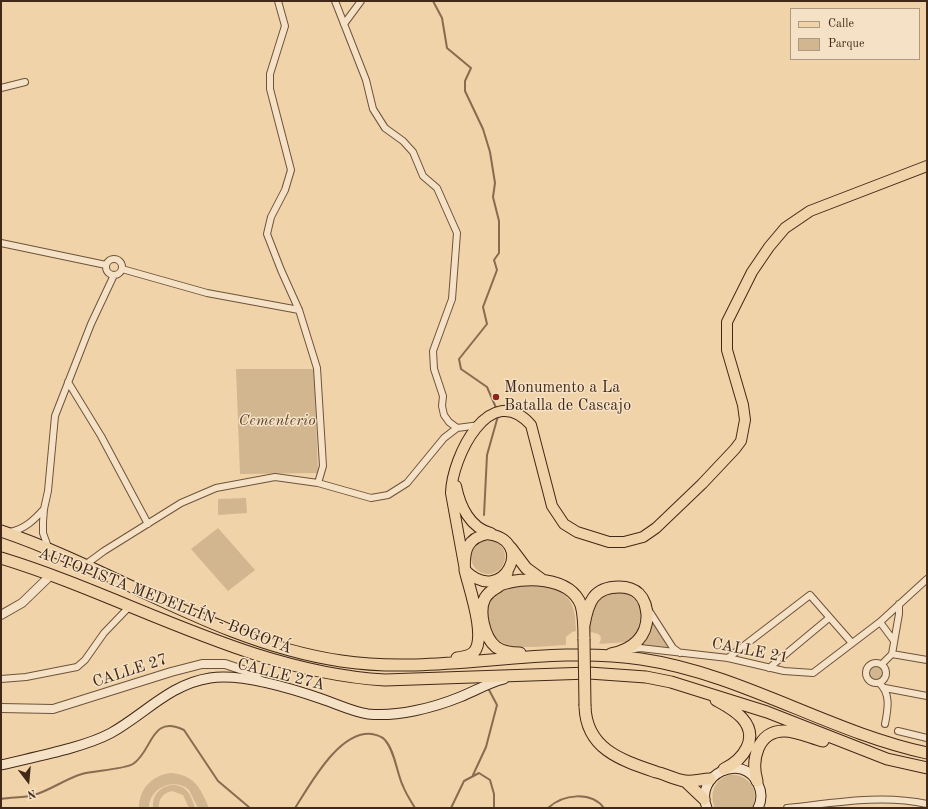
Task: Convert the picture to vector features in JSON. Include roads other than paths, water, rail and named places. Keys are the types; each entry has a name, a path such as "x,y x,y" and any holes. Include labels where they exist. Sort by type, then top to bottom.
{"highway":[{"name":"AUTOPISTA MEDELLÍN - BOGOTÁ","path":"3,534 53,552 218,626 293,651 335,660 367,664 435,664 548,656 604,656 642,659 726,681 884,742 927,753"},
{"path":"511,548 526,568 547,582"},
{"path":"1,552 35,564 47,573"},
{"name":"AUTOPISTA MEDELLÍN - BOGOTÁ","path":"1,558 47,573 216,640 294,666 354,678 419,679 589,673 620,674 671,682 767,712 858,749 887,759 927,768"},
{"path":"435,664 442,660 469,656 474,651 479,641 478,624 465,570"},
{"path":"548,656 532,653 512,653 502,650 495,646 489,638 482,614 483,603 491,590 503,580 523,579 547,582 569,590 576,596 580,605 584,625 585,706 587,722 592,733 600,744 612,755 628,762 685,781 710,779"},
{"path":"584,625 592,599 601,590 607,588 629,588 639,594 646,605 647,621 643,635 633,645 622,652 604,656"},
{"path":"706,693 741,717 748,731 749,741 747,750 732,765 724,769"},
{"path":"757,781 754,765 758,749 764,739 775,732 789,731 858,749"},
{"path":"685,781 706,804"}],"main road":[{"path":"455,466 458,496 469,518 484,532 495,534 507,542 511,548 512,561 503,580 479,580 465,570 451,493 452,482 455,466 463,449 480,425 497,412 513,411 524,417 531,425 552,506 564,524 577,532 609,542 624,542 643,537 656,528 702,484 735,450 741,441 745,420 743,405 728,350 727,322 752,272 775,239 785,228 810,212 927,166"},
{"path":"465,570 465,554 472,540 487,534 495,534"},
{"name":"CALLE 27A","path":"1,765 101,737 120,727 157,700 187,684 211,677 229,677 264,683 298,691 358,712 388,714 418,709 458,698 486,684 518,675"},
{"path":"706,804 706,785 710,779 724,769 739,768 757,781 761,796 758,808"}],"street":[{"path":"278,1 285,26 270,74 270,89 291,170 286,190 271,216 267,234 299,310 317,368 323,466 318,483"},
{"path":"335,1 366,80 373,109 385,128 404,141 412,152 423,176 437,188 456,233 452,298 433,351 434,369 444,396 442,406 444,415 449,422 457,428"},
{"path":"344,24 361,1"},
{"path":"1,88 25,82"},
{"path":"1,243 106,266"},
{"path":"117,260 121,263 122,269 119,274 114,275 108,273 106,266 109,261 117,260"},
{"path":"122,269 207,292 299,310"},
{"path":"53,552 43,533 44,509 48,491 55,416 91,324 114,275"},
{"path":"68,382 101,436 148,524"},
{"path":"84,566 104,551 181,503 216,488 275,477 318,483 371,498 388,495 407,482 444,438 457,428 480,425"},
{"path":"3,534 25,527 44,509"},
{"path":"1,614 22,603 47,573"},
{"path":"728,658 810,595 852,644 880,622 927,580"},
{"path":"882,664 892,654 900,604"},
{"path":"646,605 673,648 682,654"},
{"path":"1,678 26,677 77,667 85,660 104,633 130,606"},
{"path":"769,668 829,618"},
{"path":"880,622 894,641"},
{"name":"CALLE 21","path":"622,652 640,648 682,654 728,658 799,674 813,673 852,644"},
{"path":"892,654 927,660"},
{"path":"882,664 872,663 865,671 869,681 879,683 885,688 927,696"},
{"name":"CALLE 27","path":"1,708 53,709 171,672 202,664 225,664 249,672 264,683"},
{"path":"879,683 884,679 886,673 882,664"},
{"path":"885,688 888,711 885,724"},
{"path":"898,731 927,738"},
{"path":"787,808 864,799 904,799 927,804"}],"waterway":[{"path":"433,1 442,18 447,48 471,68 465,81 465,91 483,129 490,152 495,183 493,197 499,221 499,253 494,260 497,270 483,307 487,324 459,359 461,369 487,387 497,410"},
{"path":"484,515 487,455 498,416"},
{"path":"473,775 486,747 497,705 488,688"},
{"path":"1,799 34,795 82,774 129,766 140,758 158,730 164,727 173,726 184,730 218,781 250,808"},
{"path":"295,808 317,773 337,750 348,741 360,735 372,734 378,735 385,740 391,750 404,789 415,808"},
{"path":"451,808 464,781 479,773 490,780 494,794 494,808"},
{"path":"548,808 561,800 577,796 592,799 604,808"}],"place":[{"name":"Monumento a La Batalla de Cascajo","path":"496,397"}],"park label":[{"name":"Cementerio","path":"277,421"}]}
